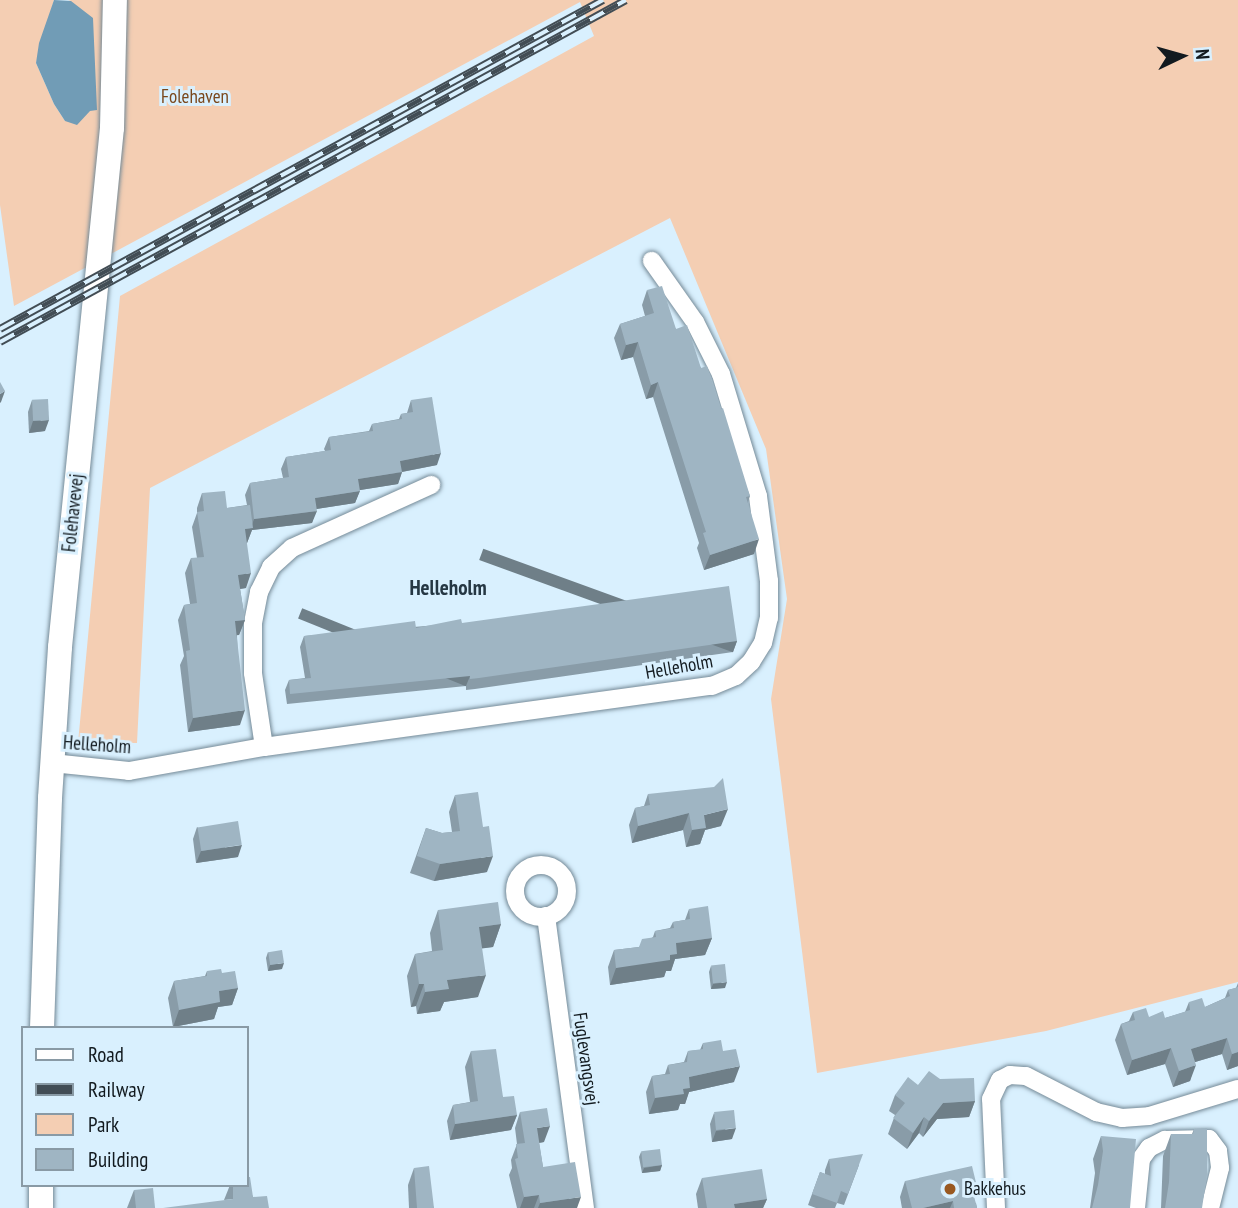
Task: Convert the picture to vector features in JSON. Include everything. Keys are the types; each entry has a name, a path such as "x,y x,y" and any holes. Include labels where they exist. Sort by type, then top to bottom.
{"street":[{"name":"Folehavevej","path":"42,1026 52,763 60,647 112,128 115,0"},
{"name":"Helleholm","path":"52,763 129,771 264,747 712,686 736,676 751,662 763,643 769,618 769,581 758,496 721,374 695,322 652,261"},
{"path":"264,747 253,673 253,623 259,592 271,567 292,548 431,485"},
{"name":"Fuglevangsvej","path":"545,916 585,1208"},
{"path":"996,1208 991,1099 1000,1080 1010,1075 1027,1076 1096,1112 1122,1118 1149,1116 1238,1089"},
{"path":"1136,1208 1142,1159 1149,1148 1165,1140 1209,1139 1218,1151 1220,1168 1210,1208"},
{"path":"41,1187 41,1208"}],"green space":[{"name":"Folehaven","path":"0,0 54,0 36,63 54,104 65,121 71,1 68,0 1238,0 1238,982 1046,1031 817,1073 771,699 787,599 766,449 670,218 150,488 137,743 78,743 120,296 594,36 580,2 14,306 0,205"}],"water":[{"path":"54,0 71,1 93,18 97,110 90,111 77,125 65,121 54,104 36,63 39,43"}],"building":[{"path":"662,286 676,329 687,325 701,368 707,366 750,496 746,497 759,539 710,555 703,533 706,532 658,382 651,385 638,342 626,345 620,324 654,313 647,290"},
{"path":"432,397 441,453 400,461 402,472 358,479 360,491 315,498 317,511 254,519 250,483 289,477 286,457 331,450 329,437 373,431 372,424 402,419 401,414 413,412 411,400"},
{"path":"48,399 49,420 33,421 32,400"},
{"path":"225,491 227,508 250,505 253,528 245,529 251,573 238,575 245,620 235,621 245,710 193,718 186,651 190,650 184,605 197,603 191,558 204,557 197,512 204,511 202,493"},
{"path":"729,586 737,641 479,678 470,679 470,676 290,694 289,680 311,678 304,636 415,621 416,628 461,619 462,623"},
{"path":"723,778 728,809 704,815 706,828 692,830 689,813 638,826 635,808 650,805 648,794 714,787"},
{"path":"478,792 483,827 489,826 493,856 440,864 417,856 426,828 442,833 460,831 455,795"},
{"path":"238,821 242,845 201,851 198,827"},
{"path":"498,902 501,924 479,927 486,975 447,980 449,989 425,992 424,984 419,984 415,954 443,950 438,910"},
{"path":"708,906 712,938 676,943 677,954 670,955 670,960 616,968 614,950 639,947 642,939 656,937 655,931 674,928 673,922 690,919 689,909"},
{"path":"282,950 284,963 270,965 268,952"},
{"path":"725,964 727,982 713,983 711,965"},
{"path":"221,969 222,973 235,971 238,988 219,991 220,1002 179,1010 174,981 207,976 207,971"},
{"path":"1238,987 1238,1052 1232,1054 1227,1038 1191,1049 1196,1065 1179,1071 1171,1048 1132,1060 1121,1024 1135,1020 1133,1012 1146,1008 1149,1017 1163,1011 1165,1018 1190,1010 1189,1002 1202,998 1205,1007 1230,996 1228,990"},
{"path":"721,1040 723,1051 736,1049 740,1066 689,1077 690,1088 683,1089 684,1094 655,1098 652,1076 670,1074 668,1065 687,1062 688,1051 703,1049 703,1043"},
{"path":"496,1049 503,1097 514,1096 517,1115 455,1124 453,1105 478,1101 471,1051"},
{"path":"929,1071 940,1079 974,1078 975,1101 943,1103 929,1121 924,1117 913,1133 893,1118 905,1103 895,1095 908,1077 918,1085"},
{"path":"547,1108 550,1126 537,1128 543,1167 575,1162 581,1197 540,1203 539,1195 524,1197 515,1159 518,1158 516,1144 525,1143 520,1112"},
{"path":"734,1110 736,1128 716,1130 714,1112"},
{"path":"1207,1128 1207,1175 1202,1208 1165,1208 1171,1134 1193,1134 1194,1129"},
{"path":"1101,1136 1136,1139 1130,1208 1092,1208 1103,1151"},
{"path":"660,1149 662,1165 643,1167 641,1151"},
{"path":"863,1154 848,1194 841,1191 837,1203 812,1194 820,1172 831,1176 829,1159"},
{"path":"429,1166 434,1208 417,1208 414,1168"},
{"path":"972,1166 979,1195 974,1196 977,1208 954,1208 953,1201 912,1208 905,1181"},
{"path":"762,1169 767,1199 734,1204 735,1208 707,1208 702,1178"},
{"path":"250,1177 253,1197 267,1196 269,1208 163,1208 233,1199 233,1187 248,1187"},
{"path":"153,1188 155,1208 136,1208 134,1190"}],"railway":[{"path":"0,329 603,0"},
{"path":"0,342 626,0"}],"place":[{"name":"Bakkehus","path":"950,1189"}],"district":[{"name":"Helleholm","path":"448,588"}]}
